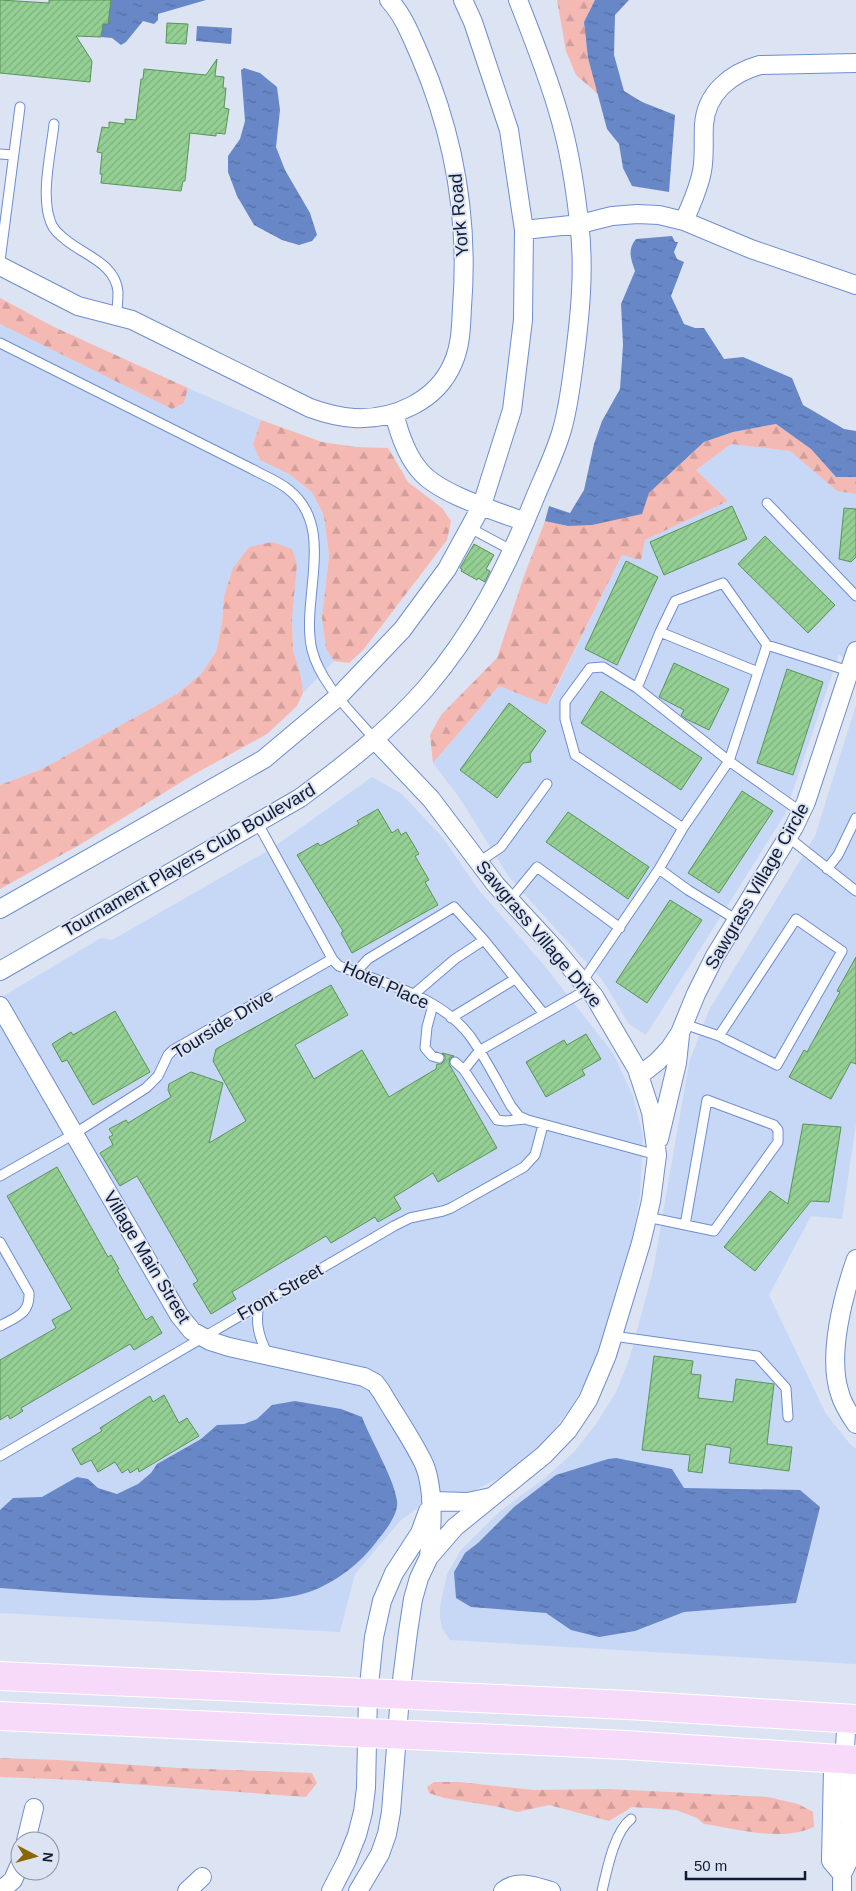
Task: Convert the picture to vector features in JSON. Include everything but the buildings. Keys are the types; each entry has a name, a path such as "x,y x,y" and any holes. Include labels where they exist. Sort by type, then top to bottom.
{"main road":[{"path":"0,1676 368,1695 628,1705 851,1718"},
{"path":"0,1716 626,1745 850,1760"}],"street":[{"name":"York Road","path":"0,266 78,306 132,320 310,408 331,415 354,418 377,417 394,413 418,402 432,392 444,379 453,364 460,338 464,284 464,236 459,187 452,151 434,92 408,28 389,0"},
{"path":"0,909 55,876 264,759 339,696 402,630 447,569 482,505 512,410 523,320 524,230 509,130 473,22 463,0"},
{"name":"Tournament Players Club Boulevard","path":"0,971 300,798 376,740 426,688 451,657 476,622 506,568 562,432 571,387 581,292 580,224 567,146 542,59 518,0"},
{"path":"684,221 698,186 702,169 706,112 712,97 719,88 734,75 760,65 856,63"},
{"path":"524,230 580,224 612,216 659,215 684,221 751,249 856,286"},
{"path":"394,413 398,430 414,463 422,474 441,487 525,522"},
{"name":"Sawgrass Village Circle","path":"639,1076 670,1048 682,1029 696,994 715,956 801,812 856,651"},
{"name":"Sawgrass Village Drive","path":"358,1891 380,1854 387,1834 391,1812 400,1696 412,1600 419,1578 429,1556 455,1527 544,1455 568,1430 588,1400 604,1364 647,1217 657,1151 651,1112 639,1076 620,1037 585,986 556,950 510,900 431,799 376,740"},
{"name":"Village Main Street","path":"0,1006 179,1315 192,1331 229,1347 364,1377 381,1390 424,1465 429,1481 432,1531 429,1556"},
{"path":"657,1151 677,1063 682,1029"},
{"path":"856,1259 841,1314 836,1345 840,1394 856,1424"},
{"name":"Sawgrass Village Drive","path":"431,1501 468,1502 496,1495"},
{"path":"332,1891 357,1835 363,1812 366,1788 368,1695 374,1637 382,1601 394,1573 424,1523 431,1501"},
{"path":"842,1882 831,1861 833,1769 850,1760 851,1718"},
{"path":"28,1831 34,1808"},
{"path":"187,1891 202,1877"},
{"path":"503,1891 521,1883 551,1891"}],"lane":[{"path":"0,261 20,107"},
{"path":"54,124 47,188 47,212 49,219 58,234 78,250 100,262 114,279 118,291 117,315"},
{"path":"0,154 13,155"},
{"path":"0,343 252,469 288,489 300,501 310,516 315,548 310,603 312,650 323,675 376,740"},
{"path":"767,503 856,596"},
{"path":"470,528 513,551"},
{"path":"636,688 675,601 724,583 767,645 849,671"},
{"path":"660,632 758,672"},
{"path":"464,1070 479,1051 544,1014 585,986 683,828 729,761 767,645"},
{"path":"683,828 575,755 565,719 565,702 590,668 603,666 636,688 729,761 801,812"},
{"path":"479,862 501,847 547,784"},
{"path":"828,868 838,855 856,818"},
{"name":"Hotel Place","path":"257,822 332,959 339,966 413,995 433,1005 451,1018 470,1036 511,1106 519,1116 525,1119"},
{"path":"788,836 856,891"},
{"path":"510,900 537,867 620,928"},
{"path":"659,869 688,890 737,920"},
{"path":"356,972 368,959 454,908 484,940 544,1014"},
{"path":"682,1029 719,1036 777,1065 842,951 796,919 719,1036"},
{"path":"413,995 455,959 484,940"},
{"name":"Tourside Drive","path":"0,1176 74,1134 146,1088 158,1076 168,1055 173,1050 332,959"},
{"path":"451,1018 515,979"},
{"path":"433,1005 427,1027 425,1048 428,1053 439,1058"},
{"path":"455,1062 464,1070 497,1120 525,1119 657,1151"},
{"path":"647,1217 714,1231 778,1142 778,1130 774,1125 707,1100 686,1225"},
{"name":"Front Street","path":"0,1456 394,1226 410,1218 451,1208 524,1167 535,1155 543,1124"},
{"path":"0,1242 29,1293 30,1303 24,1312 0,1326"},
{"path":"259,1304 257,1330 268,1355"},
{"path":"613,1336 757,1356 786,1388 788,1417"},
{"path":"602,1891 608,1866 623,1825 631,1819"}],"shaded area":[{"path":"0,324 172,409 184,403 188,388 261,420 253,444 260,460 289,474 312,492 324,516 329,556 322,618 326,649 334,661 303,693 301,677 293,650 292,617 249,547 233,569 224,596 222,623 216,652 201,674 177,694 42,769 0,785"},
{"path":"731,444 790,451 837,491 856,494 856,671 839,654 785,814 646,1035 629,1024 603,981 509,877 459,797 433,763 499,686 548,705 622,555 645,540 728,501 696,470"},
{"path":"856,705 856,1123 842,1219 811,1216 769,1295 826,1414 856,1449 856,1664 450,1640 442,1628 440,1607 447,1574 461,1550 499,1512 545,1478 574,1452 596,1424 616,1392 629,1360 653,1271 689,1063 709,1010 815,836"},
{"path":"372,777 402,794 443,838 478,889 547,969 613,1053 633,1096 643,1135 640,1196 628,1261 594,1369 569,1410 541,1446 501,1477 471,1492 433,1496 400,1521 355,1574 340,1632 0,1613 0,998 101,938 112,940 271,849"}],"green space":[{"path":"557,0 595,0 584,22 588,58 598,94 576,75 566,51"},
{"path":"0,298 54,327 188,388 184,403 172,409 0,324"},
{"path":"261,420 322,442 356,447 388,448 408,482 442,508 451,521 447,540 364,649 349,663 334,661 326,649 322,618 329,556 324,516 312,492 289,474 260,460 253,444"},
{"path":"776,424 811,449 836,477 856,477 856,494 837,491 790,451 731,444 696,470 728,501 645,540 641,560 622,555 547,705 499,686 433,763 430,735 441,715 497,658 523,579 545,521 568,526 649,493 704,442 733,432"},
{"path":"272,542 292,549 297,564 292,617 293,650 301,677 303,693 297,706 267,734 191,776 81,844 0,889 0,785 42,769 177,694 201,674 216,652 222,623 224,596 233,568 249,547"},
{"path":"0,1758 312,1773 317,1783 306,1797 77,1780 0,1777"},
{"path":"434,1782 459,1782 534,1790 609,1789 768,1797 798,1804 813,1812 814,1827 788,1834 759,1833 704,1824 697,1818 676,1810 632,1807 609,1821 549,1805 517,1812 499,1807 444,1798 429,1793 427,1787"}],"water":[{"path":"111,0 206,0 158,14 158,20 154,24 143,21 126,42 121,45 112,38 101,37 103,24 108,24"},
{"path":"595,0 629,0 615,15 614,55 624,91 642,102 675,115 669,192 632,186 623,168 619,144 607,129 588,58 584,22"},
{"path":"197,26 232,28 231,44 196,41"},
{"path":"244,68 260,73 277,87 280,110 276,147 285,170 310,213 317,235 312,241 299,245 282,240 254,225 237,196 228,172 228,156 240,139 245,121 241,70"},
{"path":"672,236 675,242 678,242 674,252 677,259 684,262 671,296 684,324 695,328 704,328 724,359 743,357 792,378 803,405 844,429 856,431 856,477 836,477 811,449 776,424 733,432 704,442 649,493 642,514 592,525 568,526 545,521 549,506 570,513 584,490 594,444 602,421 620,389 623,345 621,304 635,271 631,247 636,239"},
{"path":"295,1401 341,1409 362,1417 395,1492 397,1506 394,1517 371,1549 338,1578 319,1588 296,1596 256,1600 153,1598 0,1588 0,1510 13,1498 42,1497 77,1477 88,1479 98,1488 117,1494 138,1484 151,1473 157,1464 201,1439 217,1425 244,1424 257,1419 272,1405"},
{"path":"616,1458 672,1469 684,1488 800,1490 820,1507 796,1603 684,1612 635,1631 599,1637 571,1630 546,1613 471,1607 456,1598 454,1572 465,1553 478,1543 514,1507 556,1475"}]}
